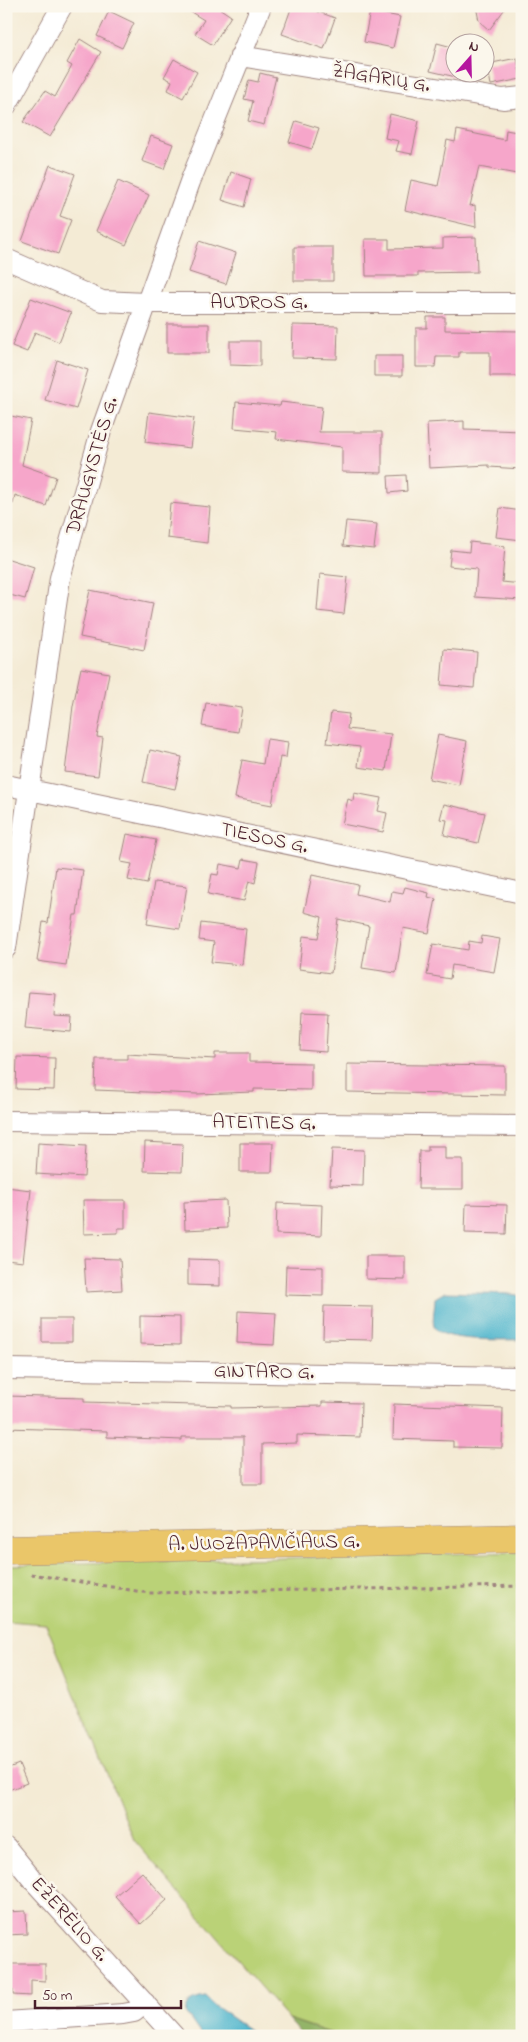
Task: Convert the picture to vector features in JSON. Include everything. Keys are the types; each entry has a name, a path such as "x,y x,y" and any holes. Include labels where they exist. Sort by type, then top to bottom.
{"main road":[{"name":"A. JUOZAPAVIČIAUS G.","path":"6,1550 522,1538"}],"street":[{"path":"6,106 62,6"},
{"name":"DRAUGYSTĖS G.","path":"6,948 60,578 101,432 146,303 190,182 261,6"},
{"name":"ŽAGARIŲ G.","path":"240,56 503,99 522,97"},
{"name":"AUDROS G.","path":"6,258 102,301 146,303 522,303"},
{"name":"TIESOS G.","path":"6,784 522,893"},
{"name":"ATEITIES G.","path":"6,1121 522,1126"},
{"name":"GINTARO G.","path":"6,1369 522,1377"},
{"name":"EŽERĖLIO G.","path":"6,1847 32,1879 174,2036"},
{"path":"6,2022 123,2014 134,2012 145,2003"}],"path":[{"path":"22,1574 149,1593 522,1586"}],"green space":[{"path":"522,1552 522,2036 339,2036 288,2019 134,1840 46,1624 6,1621 6,1565"},
{"path":"288,2019 339,2036 303,2036"}],"water":[{"path":"445,1292 522,1296 522,1340 460,1338 439,1331 433,1323 435,1298"},
{"path":"205,1997 213,2005 258,2036 202,2036 185,2012 192,2001"}],"building":[{"path":"181,6 216,6 231,16 213,45 195,34 204,20"},
{"path":"292,6 303,6 335,18 324,49 282,34"},
{"path":"476,6 507,6 489,30 479,21"},
{"path":"109,11 134,23 122,48 97,36"},
{"path":"370,11 400,17 393,48 364,42"},
{"path":"80,39 101,52 50,137 23,122 45,91 55,97 72,66 67,63"},
{"path":"437,43 446,45 446,75 430,71"},
{"path":"517,58 521,79 491,85 490,82 496,82 496,62"},
{"path":"174,59 197,72 183,98 168,90 172,81 164,77"},
{"path":"260,73 276,77 264,125 248,121 253,101 244,99 249,80 258,82"},
{"path":"390,114 419,121 412,154 396,151 399,141 385,138"},
{"path":"296,121 319,128 312,149 289,142"},
{"path":"457,130 505,140 506,130 522,133 522,175 479,167 470,206 475,205 476,227 405,210 411,180 438,186 447,140 455,142"},
{"path":"151,136 173,144 164,169 142,161"},
{"path":"50,165 75,174 60,216 71,220 58,254 22,241"},
{"path":"231,172 251,179 244,207 222,200"},
{"path":"118,181 149,195 126,245 96,231"},
{"path":"476,237 477,272 418,273 418,276 366,276 365,239 389,239 389,249 443,248 443,238"},
{"path":"199,241 236,253 226,284 189,272"},
{"path":"294,247 333,247 333,281 294,281"},
{"path":"31,298 71,313 59,342 35,332 27,352 12,346"},
{"path":"427,317 445,317 445,330 522,331 522,376 490,376 490,352 459,352 459,357 436,357 435,367 416,367 416,328 427,328"},
{"path":"167,324 209,324 209,353 167,353"},
{"path":"293,325 338,326 337,359 292,358"},
{"path":"230,341 260,341 260,366 230,365"},
{"path":"374,356 402,356 402,376 374,376"},
{"path":"57,360 88,370 76,409 45,400"},
{"path":"236,402 280,406 281,402 322,407 319,432 382,432 382,473 342,472 342,447 276,439 277,432 234,428"},
{"path":"149,412 194,418 190,448 145,442"},
{"path":"6,415 31,420 22,465 56,477 46,506 15,495 13,504 6,503"},
{"path":"464,421 464,429 522,431 522,469 489,467 489,465 429,468 427,423"},
{"path":"406,475 407,491 389,493 388,476"},
{"path":"170,503 210,507 207,543 167,538"},
{"path":"500,508 522,511 522,540 496,537"},
{"path":"346,521 377,524 374,549 343,546"},
{"path":"470,542 505,546 502,582 522,584 522,600 475,597 477,569 449,566 451,550 469,552"},
{"path":"6,558 34,567 25,599 6,594"},
{"path":"320,574 348,577 344,614 317,611"},
{"path":"90,590 153,603 144,650 80,637"},
{"path":"444,649 477,652 474,688 441,685"},
{"path":"81,668 109,673 97,737 103,738 98,776 65,772 73,706"},
{"path":"206,703 242,708 238,732 202,726"},
{"path":"331,712 349,714 347,729 391,734 386,771 358,767 360,747 327,743"},
{"path":"438,735 467,741 459,785 429,779"},
{"path":"267,739 288,742 286,758 280,757 272,805 235,798 242,760 263,764"},
{"path":"150,750 182,757 175,789 143,782"},
{"path":"354,793 381,798 378,811 387,813 383,832 342,824 348,799 353,801"},
{"path":"444,804 485,813 478,843 444,835 447,820 440,819"},
{"path":"127,834 156,840 147,884 128,880 132,864 121,862"},
{"path":"243,859 259,862 255,883 249,881 244,901 208,894 212,874 218,875 220,864 241,868"},
{"path":"56,867 83,870 77,915 74,915 66,965 37,961 43,922 48,923"},
{"path":"312,875 358,885 356,894 390,902 392,891 403,893 405,887 429,893 428,897 436,899 429,933 403,928 396,973 362,968 369,926 338,919 331,973 299,969 303,936 318,938 322,917 304,912"},
{"path":"154,882 187,886 180,929 147,924"},
{"path":"201,923 246,929 242,965 211,962 214,942 199,940"},
{"path":"482,936 500,939 494,972 452,965 450,979 427,975 433,944 468,950 469,941 481,943"},
{"path":"29,992 56,994 54,1016 72,1017 71,1032 25,1028"},
{"path":"302,1012 328,1013 326,1052 300,1050"},
{"path":"215,1053 249,1053 249,1062 311,1063 311,1090 254,1089 254,1092 197,1094 95,1090 96,1059 127,1059 127,1054 215,1059"},
{"path":"17,1057 55,1058 54,1090 16,1089"},
{"path":"347,1064 505,1066 505,1095 347,1092"},
{"path":"145,1142 183,1144 182,1172 144,1171"},
{"path":"38,1143 86,1146 84,1177 36,1174"},
{"path":"240,1143 273,1143 272,1172 240,1172"},
{"path":"428,1146 445,1146 445,1159 463,1159 463,1189 418,1189 419,1151 428,1151"},
{"path":"332,1149 364,1150 363,1186 330,1185"},
{"path":"6,1187 31,1190 23,1262 6,1260"},
{"path":"83,1200 125,1200 125,1228 118,1228 118,1233 84,1234"},
{"path":"226,1200 227,1228 185,1230 184,1202"},
{"path":"277,1203 322,1205 321,1236 276,1234"},
{"path":"466,1204 507,1205 506,1234 465,1233"},
{"path":"366,1256 405,1256 405,1280 366,1279"},
{"path":"84,1258 120,1259 122,1290 86,1292"},
{"path":"188,1259 220,1260 220,1286 188,1285"},
{"path":"286,1266 323,1267 323,1296 285,1295"},
{"path":"324,1306 373,1307 372,1340 323,1339"},
{"path":"238,1311 276,1313 274,1345 237,1343"},
{"path":"140,1316 180,1317 180,1345 140,1344"},
{"path":"42,1319 72,1319 72,1342 42,1342"},
{"path":"6,1396 84,1398 84,1402 231,1406 231,1408 322,1406 322,1402 361,1403 360,1437 297,1435 297,1443 262,1444 262,1484 243,1484 243,1437 182,1437 182,1440 107,1437 107,1431 6,1428"},
{"path":"394,1404 503,1408 502,1448 453,1447 453,1441 393,1439"},
{"path":"19,1764 27,1783 6,1791 6,1769"},
{"path":"142,1872 167,1900 141,1924 115,1896"},
{"path":"26,1911 27,1934 6,1935 6,1912"},
{"path":"6,1964 45,1964 45,1981 31,1980 31,1996 13,1995 13,1990 6,1990"}]}
